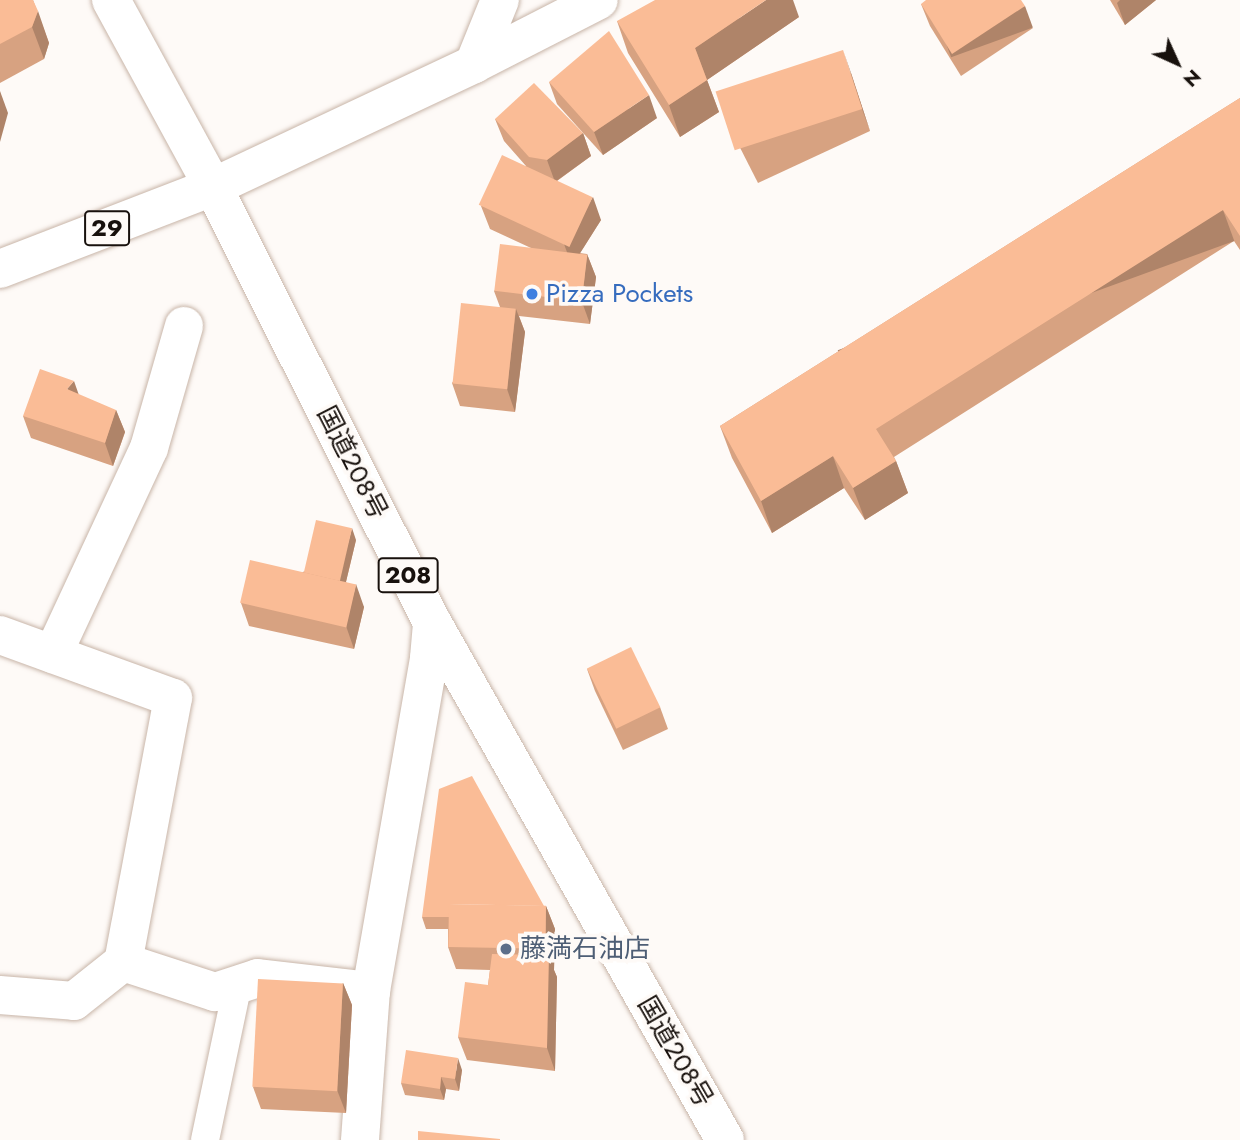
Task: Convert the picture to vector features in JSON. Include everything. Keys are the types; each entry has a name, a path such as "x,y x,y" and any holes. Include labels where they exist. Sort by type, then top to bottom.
{"main road":[{"name":"国道208号","path":"111,0 213,187 432,622 726,1140"},
{"path":"474,64 500,0"},
{"path":"213,187 474,64 599,0"},
{"name":"29","path":"0,269 213,187"},
{"path":"52,654 149,448 184,326"},
{"path":"360,1140 371,991 429,658 432,622"},
{"path":"0,635 173,698 123,962 74,1002 0,995"},
{"path":"123,962 215,992 258,978 371,991"}],"lane":[{"path":"205,1140 238,984"}],"building":[{"path":"0,0 33,0 38,11 32,27 0,44"},
{"path":"655,0 766,0 695,48 707,80 669,105 617,21"},
{"path":"926,0 1021,0 1025,6 952,54 921,4"},
{"path":"609,31 649,95 594,132 549,82"},
{"path":"843,50 862,109 735,150 716,91"},
{"path":"534,83 583,133 547,160 529,157 495,119"},
{"path":"1240,98 1240,236 1223,210 876,429 896,461 853,488 833,456 761,501 720,426"},
{"path":"502,155 593,197 569,247 479,205"},
{"path":"500,244 587,255 582,301 494,291"},
{"path":"461,303 516,309 507,389 453,384"},
{"path":"40,369 74,381 67,389 116,410 105,443 23,416"},
{"path":"316,520 352,528 340,581 304,573"},
{"path":"250,560 356,585 346,627 240,603"},
{"path":"631,647 660,707 616,729 587,668"},
{"path":"472,776 544,906 449,904 449,917 422,917 439,789"},
{"path":"449,904 546,906 545,949 448,947"},
{"path":"492,954 549,955 547,1048 458,1037 465,982 488,985"},
{"path":"258,979 343,983 337,1091 252,1087"},
{"path":"406,1050 458,1058 455,1079 441,1077 440,1089 401,1083"},
{"path":"418,1131 500,1139 500,1140 418,1140"}],"place":[{"name":"Pizza Pockets","path":"532,294"},
{"name":"藤満石油店","path":"506,949"}]}
